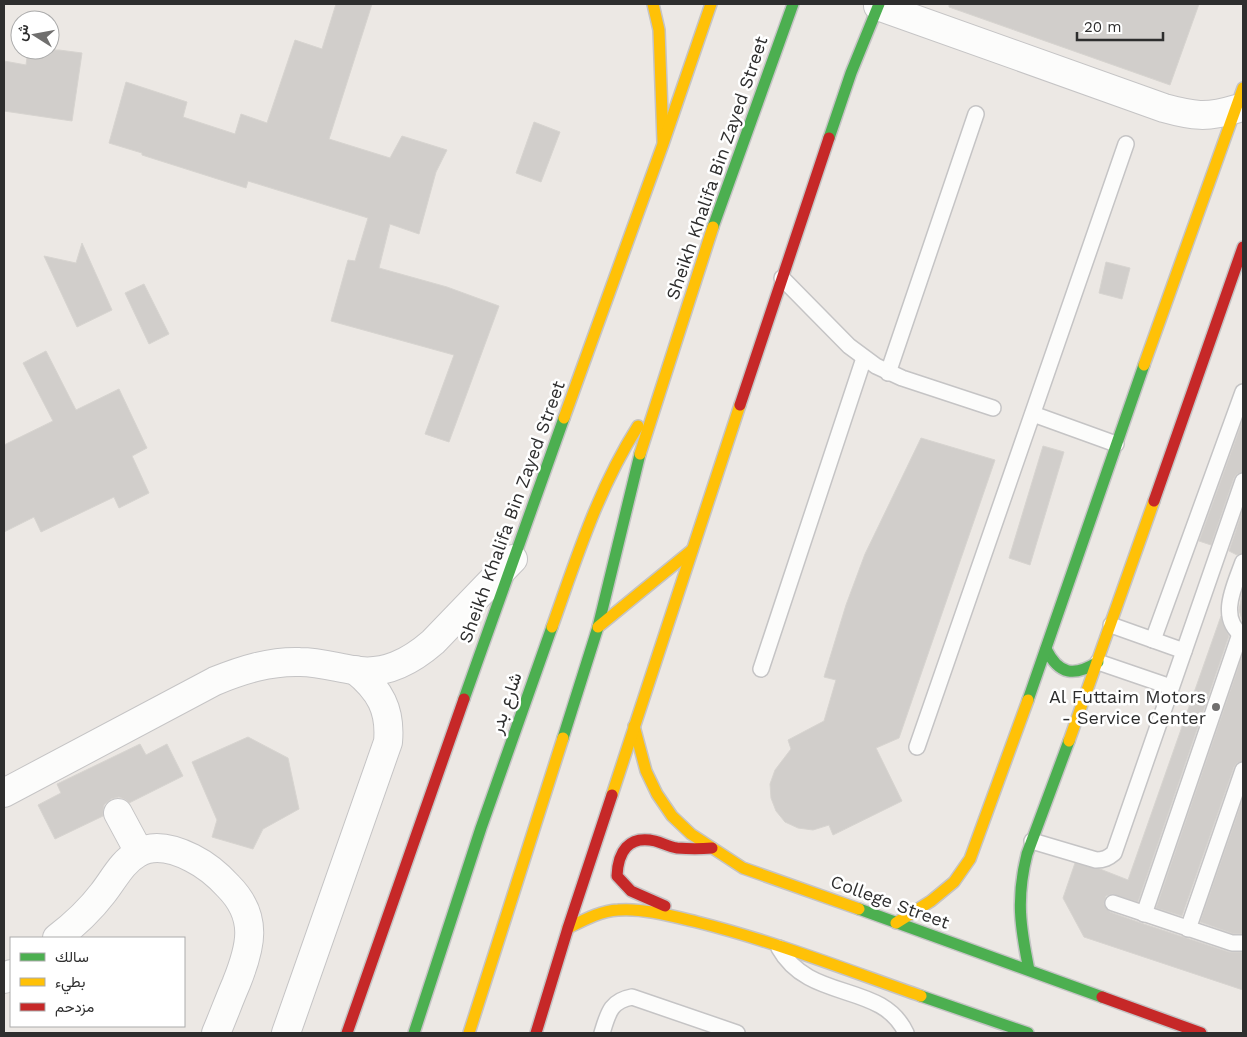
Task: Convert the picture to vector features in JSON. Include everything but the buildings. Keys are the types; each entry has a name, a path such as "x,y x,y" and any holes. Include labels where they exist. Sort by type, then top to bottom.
{"main road":[{"path":"653,4 659,30 663,144"},
{"name":"Sheikh Khalifa Bin Zayed Street","path":"347,1033 513,559 663,144 711,4"},
{"name":"Sheikh Khalifa Bin Zayed Street","path":"469,1033 598,627 635,472 658,396 717,214 793,4"},
{"path":"536,1033 568,928 782,278 851,73 878,5"},
{"path":"896,923 931,901 954,882 970,859 1240,99"},
{"path":"1029,970 1020,930 1018,905 1020,879 1032,840 1098,662 1243,247"},
{"name":"شارع بدر","path":"414,1033 461,886 522,710 599,500 616,464 658,396"},
{"path":"598,627 692,550"},
{"path":"1046,649 1050,659 1058,667 1068,672 1078,673 1098,662"},
{"name":"College Street","path":"634,726 646,771 657,794 672,816 690,834 743,868 1201,1033"},
{"path":"684,919 664,906 631,891 617,876 624,849 634,841 644,839 676,848 712,848"},
{"path":"568,928 591,917 614,910 635,910 684,919 777,945 1028,1033"}],"street":[{"path":"878,5 1164,108 1200,116 1218,114 1240,99"},
{"path":"4,793 215,681 242,670 270,664 298,662 327,664 355,670 372,671 406,663 433,642 513,559"},
{"path":"286,1033 388,742 387,714 382,702 375,690 355,670"},
{"path":"118,813 139,852"},
{"path":"58,937 85,913 103,893 124,863 139,852 148,849 167,849 194,859 220,877 242,902 250,930 246,958 216,1033"}],"lane":[{"path":"888,372 976,114"},
{"path":"917,747 1126,144"},
{"path":"782,278 849,346 864,358 888,372 993,408"},
{"path":"762,669 864,358"},
{"path":"1153,640 1243,392"},
{"path":"1033,414 1116,444"},
{"path":"1032,840 1096,860 1109,858 1114,853 1243,481"},
{"path":"1144,914 1242,635 1230,617 1229,605 1243,562"},
{"path":"1111,625 1184,651"},
{"path":"1098,662 1171,688"},
{"path":"1188,928 1243,770"},
{"path":"1113,903 1232,943 1243,943"},
{"path":"777,945 792,967 803,975 831,988 880,1004 893,1013 906,1033"},
{"path":"602,1033 608,1013 614,1004 622,999 632,997 737,1033"}],"traffic: fast":[{"path":"713,227 793,4"},
{"path":"829,138 851,73 879,4"},
{"path":"1028,700 1144,365"},
{"path":"464,699 564,418"},
{"path":"563,738 598,627 640,454"},
{"path":"414,1033 481,828 552,627"},
{"path":"1046,649 1056,664 1068,671 1082,670 1098,662"},
{"path":"1029,970 1020,912 1021,884 1027,854 1069,741"},
{"path":"859,909 1102,997"},
{"path":"921,996 1028,1033"}],"traffic: slow":[{"path":"653,4 659,30 663,142"},
{"path":"564,418 663,144 711,4"},
{"path":"1144,365 1243,88"},
{"path":"640,454 713,227"},
{"path":"612,795 740,405"},
{"path":"552,627 589,524 611,474 638,426"},
{"path":"1069,741 1154,501"},
{"path":"598,627 692,550"},
{"path":"896,923 931,901 954,882 970,859 1028,700"},
{"path":"634,726 646,771 657,794 672,816 691,834 743,868 859,909"},
{"path":"469,1033 563,738"},
{"path":"568,928 605,912 637,910 658,913 754,938 921,996"}],"traffic: jam":[{"path":"740,405 829,138"},
{"path":"1154,501 1243,247"},
{"path":"347,1033 464,699"},
{"path":"536,1033 612,795"},
{"path":"665,906 631,891 617,876 622,853 626,847 631,843 646,840 677,848 712,848"},
{"path":"1102,997 1201,1033"}],"place":[{"name":"Al Futtaim Motors - Service Center","path":"1216,707"}]}
